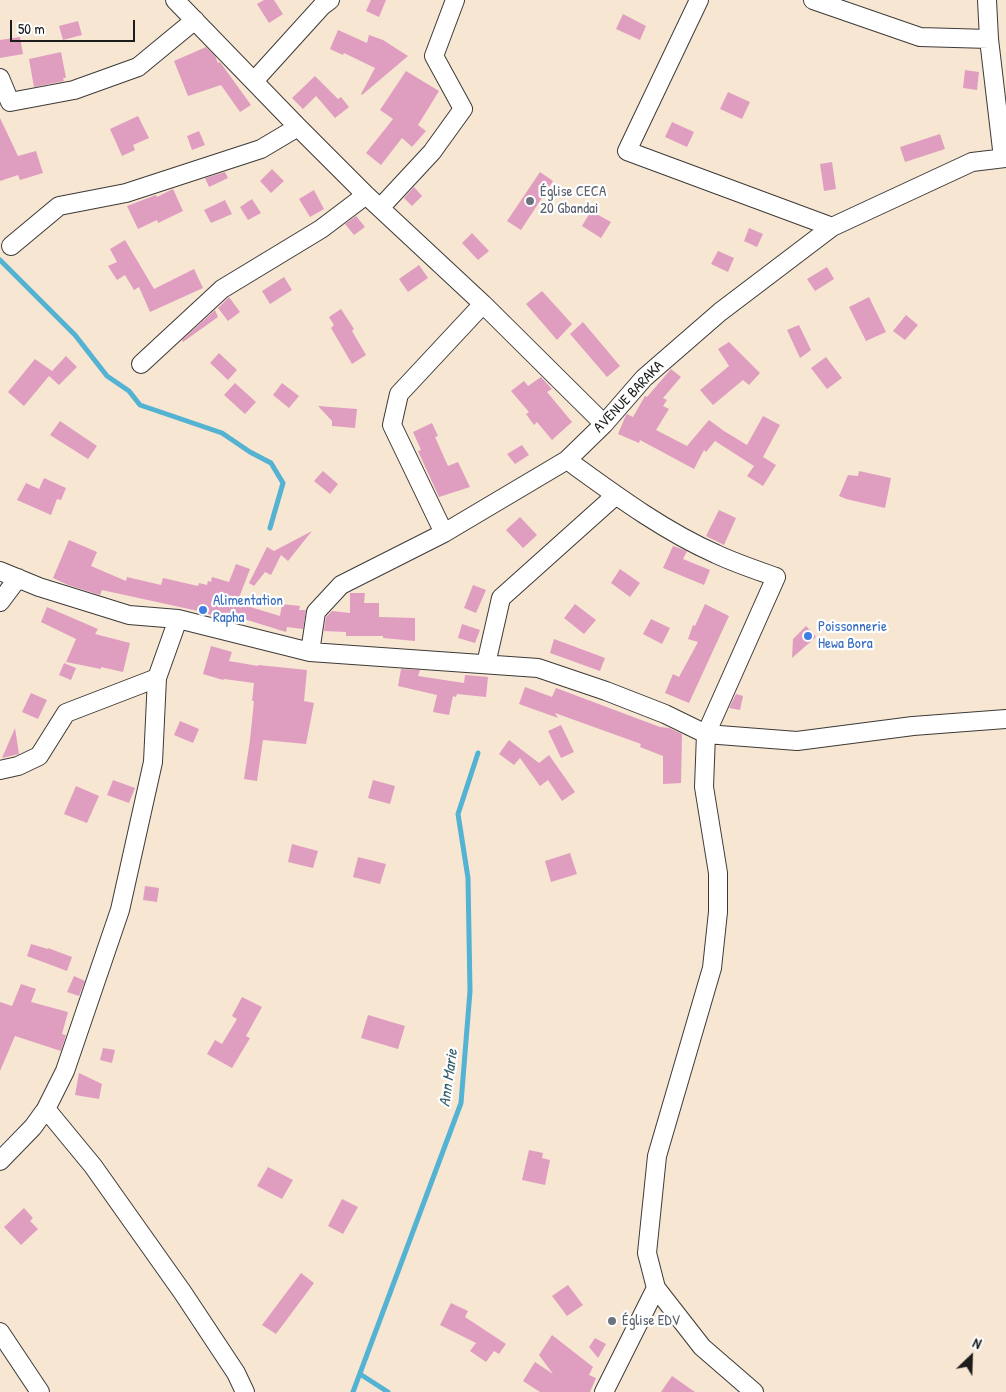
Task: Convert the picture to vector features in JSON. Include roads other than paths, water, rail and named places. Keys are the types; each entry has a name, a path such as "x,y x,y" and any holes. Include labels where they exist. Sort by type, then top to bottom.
{"street":[{"path":"175,0 366,195 483,304 604,424"},
{"path":"254,81 322,6 330,0"},
{"path":"380,208 432,152 462,110 434,56 455,0"},
{"path":"699,0 627,151 832,227"},
{"path":"987,0 989,38 1005,158"},
{"path":"823,2 920,36 989,38"},
{"path":"0,78 10,102 74,90 138,67 195,20"},
{"path":"10,246 59,206 126,194 261,149 298,127"},
{"name":"AVENUE BARAKA","path":"310,652 316,612 341,585 444,533 567,460 604,424 644,378 720,312 832,227 972,162 1005,158"},
{"path":"142,364 222,289 321,230 366,195"},
{"path":"444,533 392,426 399,394 483,304"},
{"path":"567,460 616,495 673,531 716,554 776,577 706,734 704,787 718,872 718,912 712,968 657,1156 647,1253 656,1288 702,1347 754,1392"},
{"path":"486,664 500,598 616,495"},
{"path":"0,571 39,588 129,614 178,619 310,652 538,668 606,690 665,714 706,734 797,741 913,726 1006,719"},
{"path":"0,602 18,578"},
{"path":"0,1161 46,1109 65,1071 120,910 153,762 157,678 178,619"},
{"path":"0,770 18,766 39,756 66,713 157,678"},
{"path":"46,1109 93,1166 177,1285 236,1373 246,1392"},
{"path":"604,1392 656,1288"},
{"path":"0,1332 40,1392"}],"waterway":[{"path":"0,260 75,335 107,376 129,391 140,405 222,433 250,452 271,463 283,483 270,528"},
{"name":"Ann Marie","path":"353,1392 461,1103 470,991 468,878 458,814 478,753"},
{"path":"360,1374 388,1392"}],"place":[{"name":"Église CECA 20 Gbandai","path":"530,201"},
{"name":"Alimentation Rapha","path":"203,610"},
{"name":"Poissonnerie Hewa Bora","path":"808,636"},
{"name":"Église EDV","path":"612,1321"}]}
